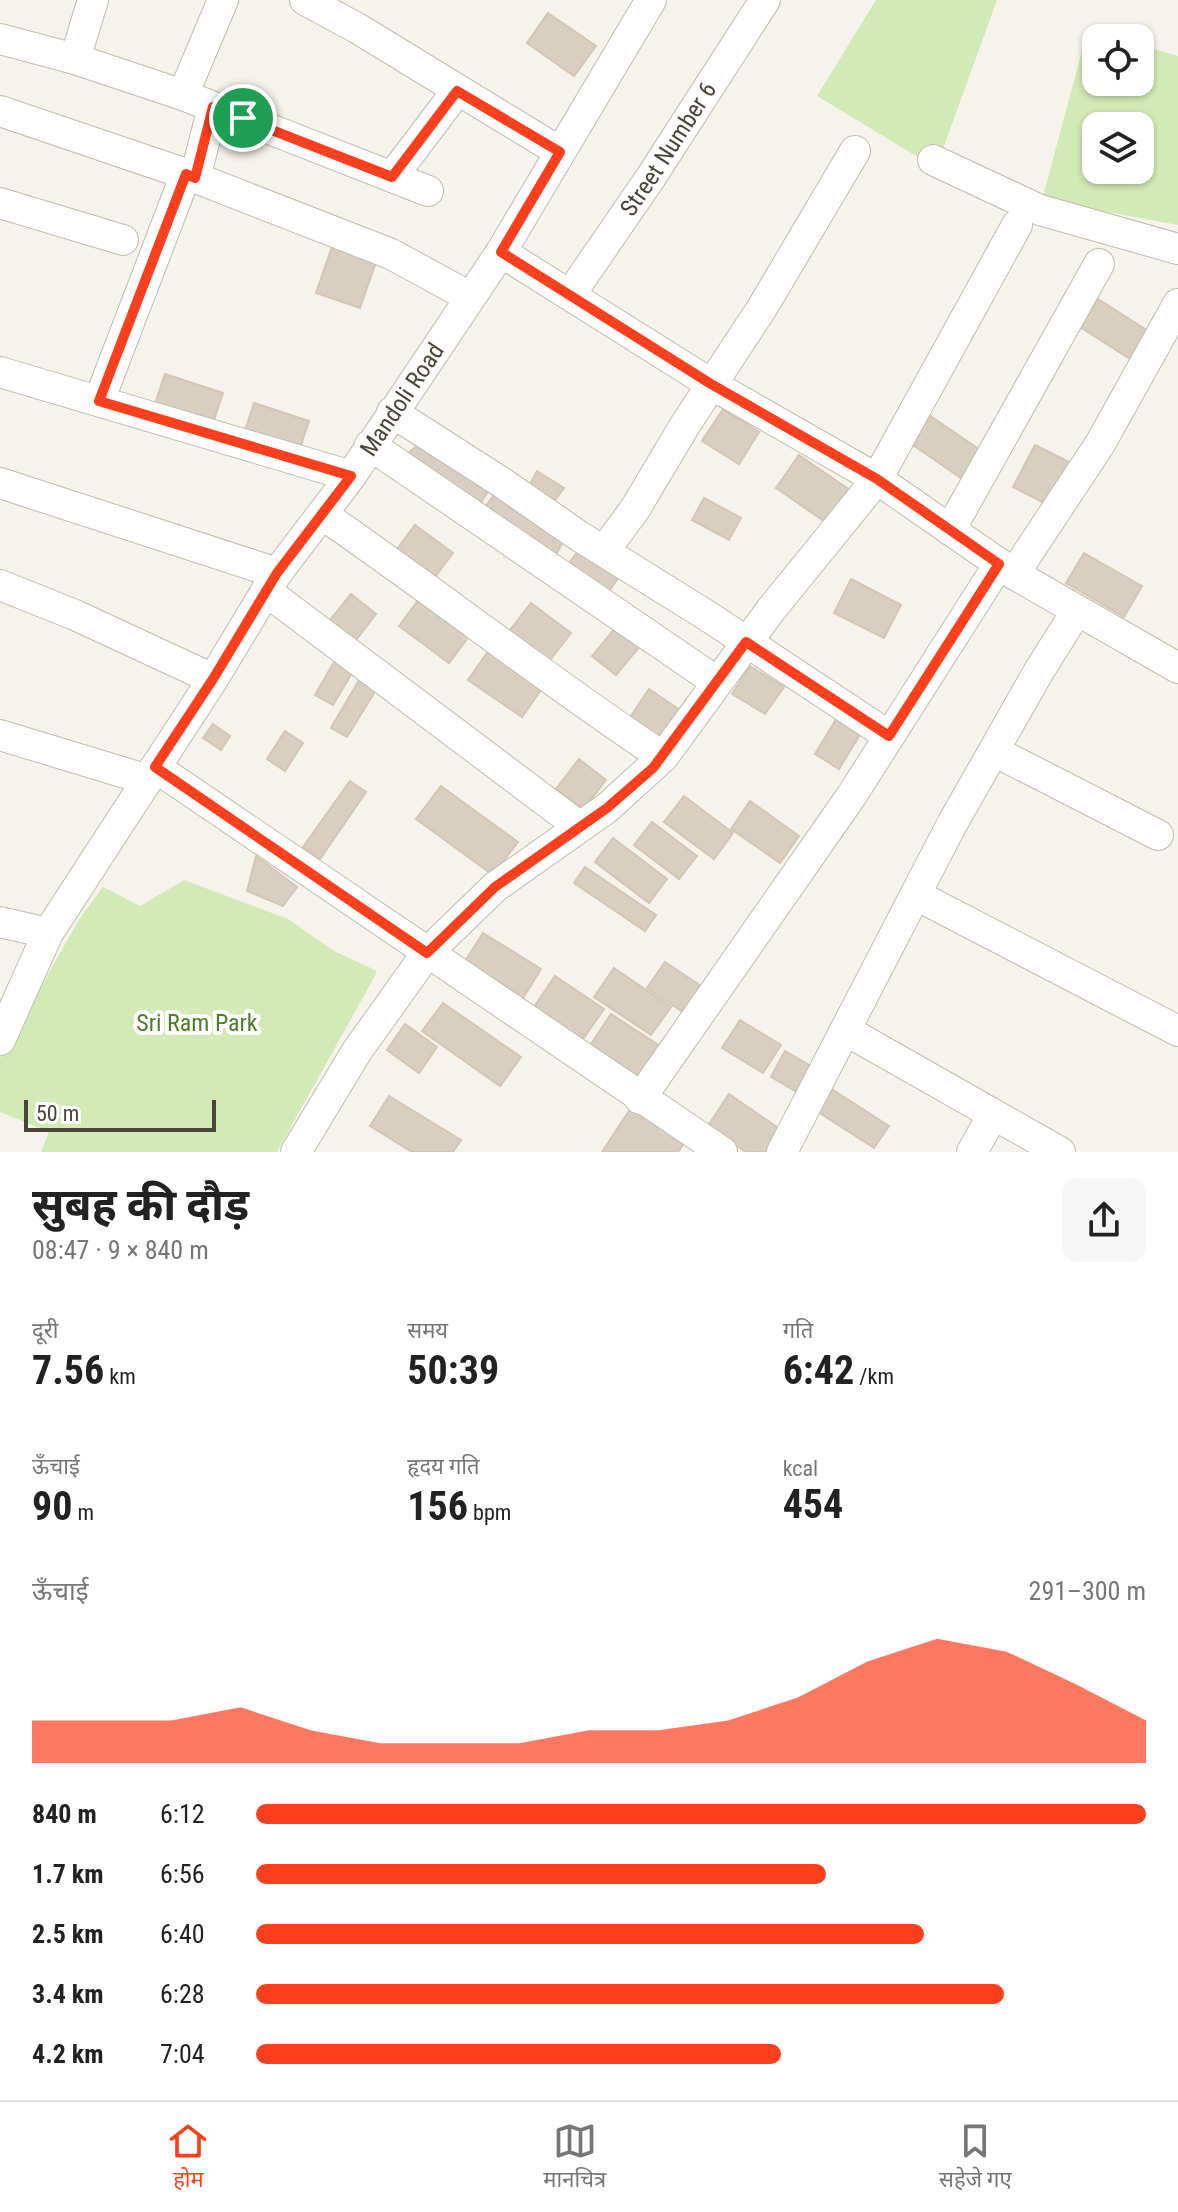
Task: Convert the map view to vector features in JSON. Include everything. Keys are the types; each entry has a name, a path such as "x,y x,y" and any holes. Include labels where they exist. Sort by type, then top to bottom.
{"street":[{"path":"75,59 93,0"},
{"path":"183,95 223,0"},
{"name":"Mandoli Road","path":"0,1040 48,933 213,679 272,582 351,476 501,252 651,0"},
{"name":"Street Number 6","path":"570,295 651,177 765,0"},
{"path":"321,3 457,91 560,152"},
{"path":"0,39 75,59 183,95 428,191"},
{"path":"392,177 457,91"},
{"path":"99,401 190,176 213,107"},
{"path":"0,111 190,176 391,254 470,297"},
{"path":"604,551 635,509 711,384 762,308 855,151"},
{"path":"933,160 1040,210 1178,249"},
{"path":"0,203 123,240"},
{"path":"296,1152 357,1051 427,953 495,887 607,808 663,757 746,642 877,479 1017,225"},
{"path":"501,252 711,384 877,479 1007,569 1076,612 1178,668"},
{"path":"950,530 1099,264"},
{"path":"640,1099 852,795 889,736 1100,444 1178,304"},
{"path":"0,372 351,476"},
{"path":"392,412 889,736"},
{"path":"370,445 717,682"},
{"path":"0,483 272,582 580,827"},
{"path":"323,515 431,590 581,702 663,757"},
{"path":"0,585 103,627 213,679"},
{"path":"782,1152 952,824 1076,612"},
{"path":"0,735 151,774 427,953 640,1099 686,1143 722,1152"},
{"path":"994,751 1158,835"},
{"path":"916,895 1178,1031"},
{"path":"0,922 48,933"},
{"path":"845,1030 1060,1152"},
{"path":"972,1152 993,1115"}],"green space":[{"path":"876,0 997,0 936,168 817,96"},
{"path":"1154,49 1178,56 1178,225 1042,200 1082,51 1082,96 1154,96"},
{"name":"Sri Ram Park","path":"184,880 288,919 334,951 377,971 371,983 277,1152 41,1152 49,1132 0,1112 0,1058 80,918 103,887 140,906"}],"building":[{"path":"548,13 596,46 574,76 527,43"},
{"path":"335,238 379,253 360,308 316,293"},
{"path":"1098,299 1153,334 1135,362 1080,327"},
{"path":"165,374 223,393 213,423 155,404"},
{"path":"254,403 309,421 299,451 244,434"},
{"path":"723,409 759,432 739,464 702,441"},
{"path":"923,411 986,454 967,482 904,439"},
{"path":"425,438 495,481 478,507 402,459"},
{"path":"1035,445 1069,462 1048,505 1013,487"},
{"path":"799,455 857,495 834,528 776,488"},
{"path":"537,471 564,488 546,512 524,496"},
{"path":"500,487 567,535 552,562 482,511"},
{"path":"704,498 741,518 729,540 692,520"},
{"path":"415,525 453,553 432,581 394,553"},
{"path":"582,546 623,571 603,600 563,571"},
{"path":"1084,553 1142,586 1124,617 1066,583"},
{"path":"851,579 901,605 884,638 834,613"},
{"path":"351,594 376,614 356,640 330,620"},
{"path":"420,598 470,635 449,663 399,626"},
{"path":"531,603 571,633 547,664 507,634"},
{"path":"617,626 641,645 616,675 592,656"},
{"path":"489,650 543,687 522,717 468,680"},
{"path":"334,662 352,673 333,705 315,695"},
{"path":"750,666 784,687 765,714 732,694"},
{"path":"362,675 379,685 347,737 331,728"},
{"path":"649,689 680,710 661,740 629,719"},
{"path":"837,718 861,733 839,769 815,754"},
{"path":"213,724 230,736 221,750 203,738"},
{"path":"285,731 303,743 285,771 267,759"},
{"path":"579,759 606,780 583,810 556,789"},
{"path":"350,781 366,792 320,859 303,847"},
{"path":"441,786 518,842 493,875 416,819"},
{"path":"684,796 733,833 714,859 664,822"},
{"path":"750,801 799,836 780,863 731,829"},
{"path":"652,822 697,856 679,879 634,845"},
{"path":"613,838 667,879 649,903 595,862"},
{"path":"256,856 297,887 283,906 247,891"},
{"path":"585,867 656,915 645,931 574,883"},
{"path":"483,933 541,969 518,1006 460,969"},
{"path":"665,962 701,986 683,1012 647,988"},
{"path":"614,968 671,1007 651,1035 594,997"},
{"path":"555,976 604,1009 581,1042 532,1010"},
{"path":"443,1003 521,1057 500,1086 422,1031"},
{"path":"611,1014 663,1048 639,1084 587,1050"},
{"path":"740,1020 781,1045 763,1073 722,1048"},
{"path":"405,1024 437,1047 419,1073 387,1050"},
{"path":"785,1051 820,1071 805,1097 771,1077"},
{"path":"830,1088 889,1126 874,1148 815,1110"},
{"path":"729,1094 784,1132 770,1152 746,1152 708,1126"},
{"path":"389,1096 461,1140 453,1152 412,1152 370,1126"},
{"path":"631,1108 684,1143 678,1152 602,1152"}],"route":[{"path":"457,91 560,152 501,252 711,384 877,479 999,564 889,736 746,642 653,768 607,808 495,887 427,953 155,767 277,573 351,476 99,401 186,174 195,178 213,107 243,118 392,177 457,91"}]}
